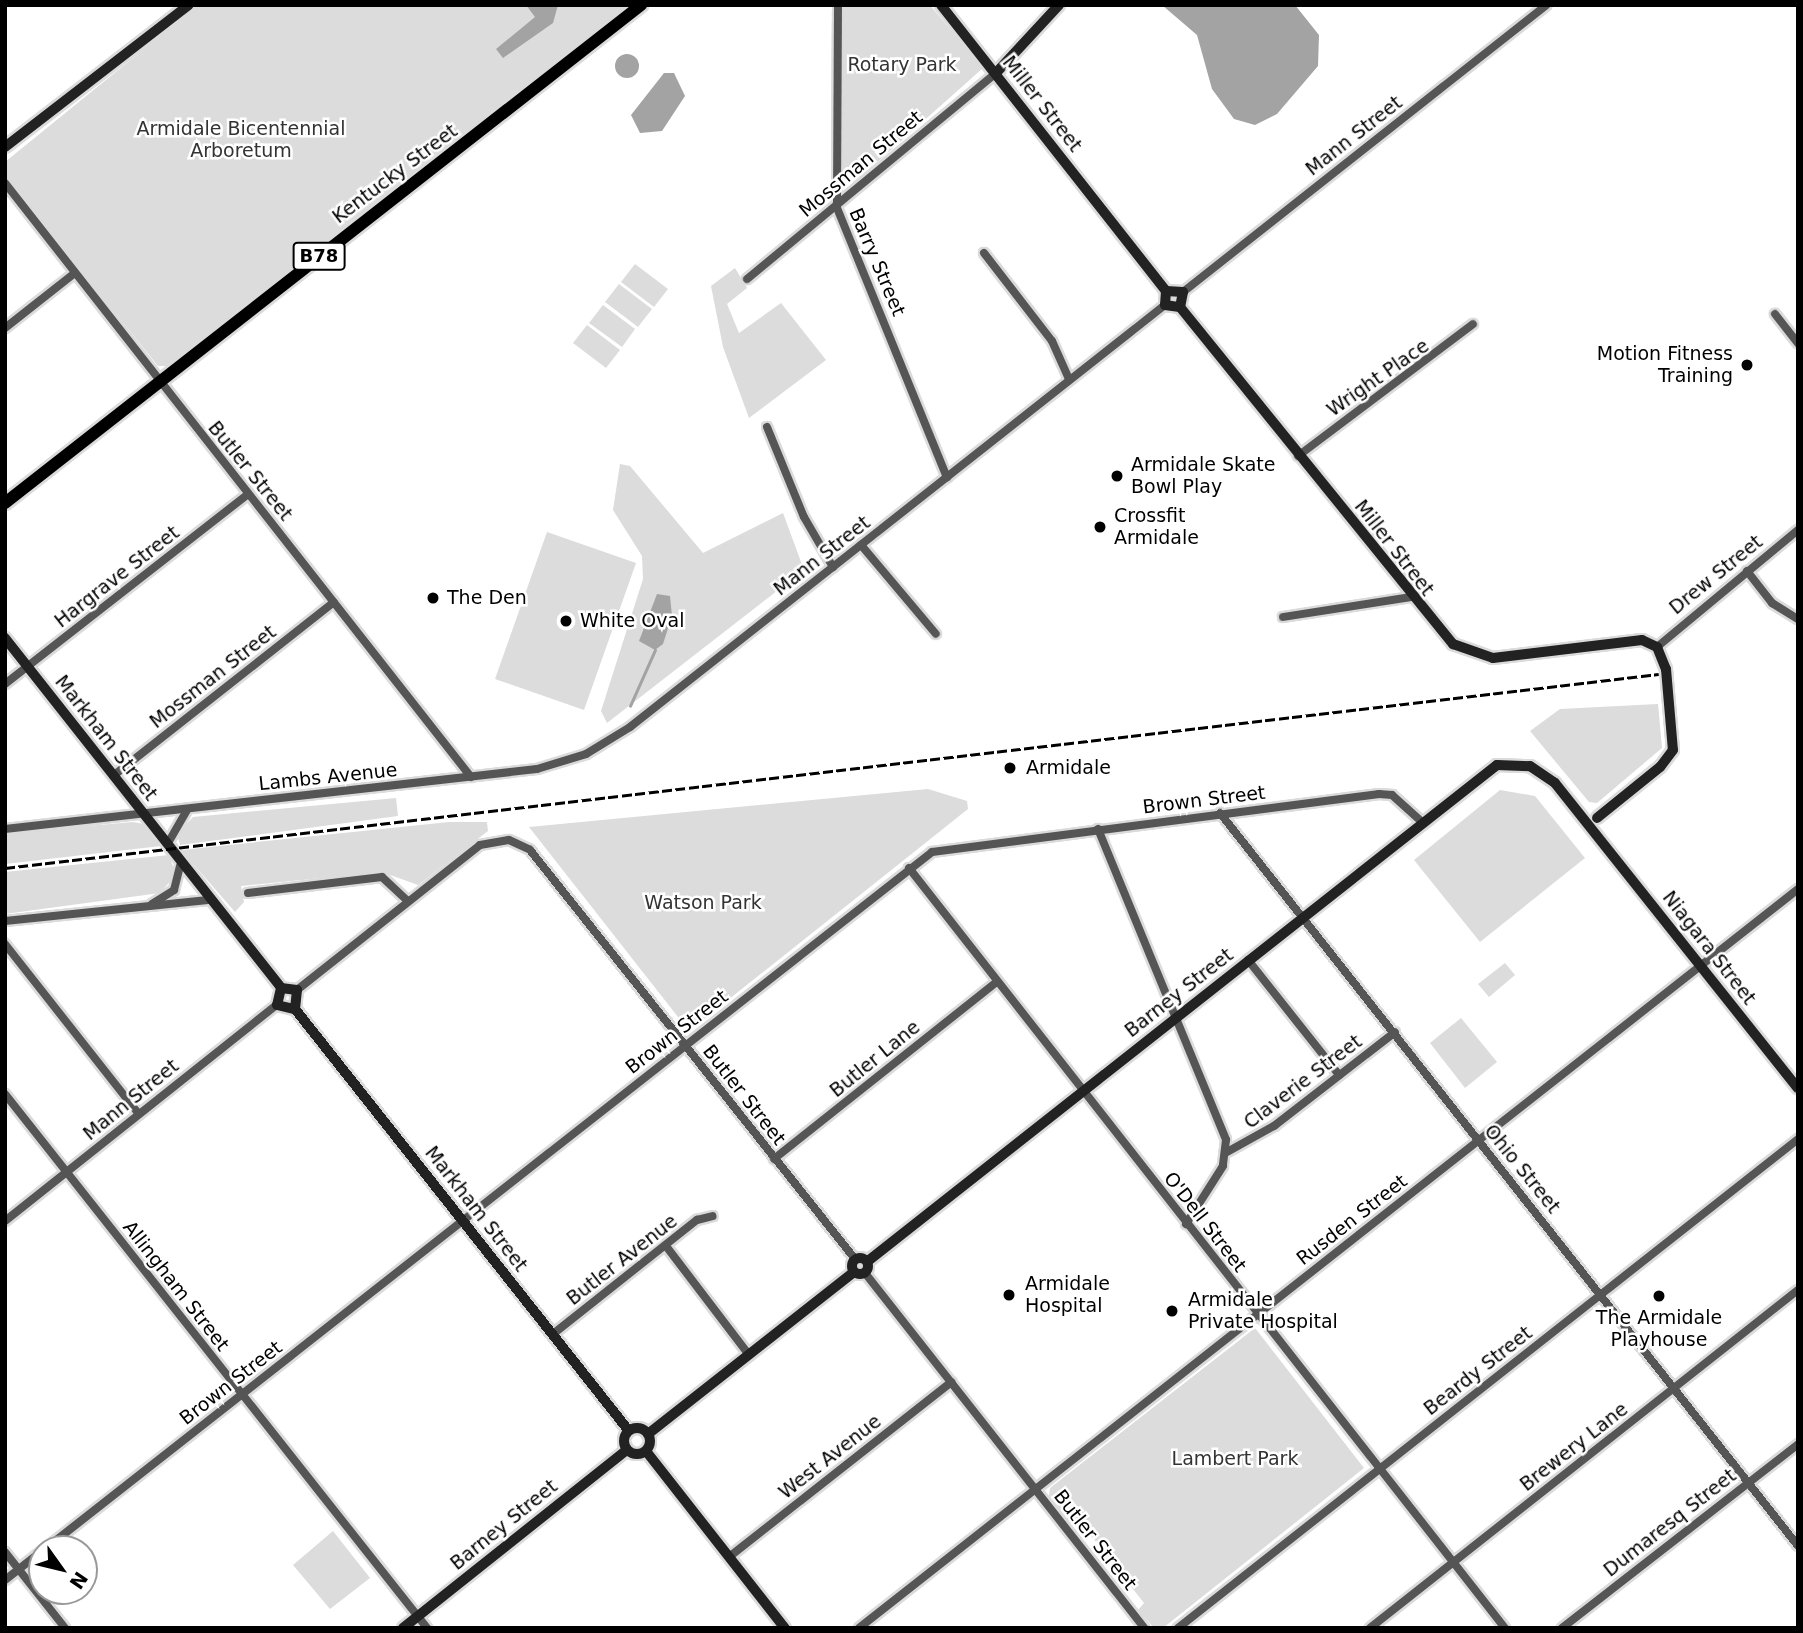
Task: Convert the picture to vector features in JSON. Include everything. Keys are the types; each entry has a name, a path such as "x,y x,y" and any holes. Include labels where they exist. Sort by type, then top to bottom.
{"main road":[{"name":"Kentucky Street","path":"5,503 641,5"}],"street":[{"path":"5,147 189,5"},
{"name":"Barry Street","path":"838,5 836,208 947,477"},
{"name":"Miller Street","path":"941,5 1166,291"},
{"path":"996,73 1059,5"},
{"name":"Mann Street","path":"1183,292 1546,5"},
{"name":"Mossman Street","path":"747,279 996,73"},
{"name":"Butler Street","path":"5,183 471,777"},
{"path":"984,253 1052,341 1069,379"},
{"path":"5,328 75,274"},
{"path":"1166,291 1183,292 1180,307 1165,305 1166,291"},
{"name":"Mann Street","path":"471,777 537,769 607,742 833,568 1165,305"},
{"name":"Miller Street","path":"1180,307 1441,635 1478,656 1642,640 1657,647"},
{"path":"1775,314 1798,343"},
{"name":"Wright Place","path":"1298,456 1474,324"},
{"path":"767,427 804,517 833,568"},
{"name":"Hargrave Street","path":"5,684 248,494"},
{"name":"Drew Street","path":"1657,647 1798,530"},
{"path":"861,545 936,634"},
{"path":"1747,571 1772,603 1798,619"},
{"path":"1283,617 1410,597"},
{"name":"Mossman Street","path":"113,776 334,603"},
{"name":"Markham Street","path":"5,638 168,843 208,900 222,912"},
{"path":"1596,823 1660,767 1673,750 1666,669 1657,647"},
{"name":"Barney Street","path":"867,1261 1479,776 1517,764 1541,772 1585,817 1596,823"},
{"name":"Lambs Avenue","path":"5,829 471,777"},
{"name":"Brown Street","path":"62,1535 932,852 1379,794 1392,795 1422,822"},
{"path":"168,843 188,809"},
{"name":"Ohio Street","path":"1220,813 1798,1546"},
{"name":"Niagara Street","path":"1596,823 1701,965 1798,1088"},
{"path":"1098,829 1176,1017 1227,1152 1186,1224"},
{"name":"Butler Street","path":"408,901 490,839 530,850 855,1259"},
{"path":"149,905 174,890 180,862"},
{"name":"Markham Street","path":"180,862 281,988"},
{"name":"O'Dell Street","path":"909,868 995,983 1505,1628"},
{"path":"248,893 382,877 408,901 297,990 295,1009 277,1004 281,988 297,990"},
{"name":"Rusden Street","path":"859,1628 1798,889"},
{"path":"5,921 208,900"},
{"path":"5,944 139,1114"},
{"path":"1248,960 1339,1075"},
{"name":"Butler Lane","path":"774,1159 995,983"},
{"name":"Mann Street","path":"5,1221 277,1004"},
{"name":"Markham Street","path":"295,1009 629,1431"},
{"name":"Claverie Street","path":"1227,1152 1250,1143 1395,1032"},
{"name":"Allingham Street","path":"5,1094 427,1628"},
{"name":"Beardy Street","path":"1178,1628 1798,1139"},
{"name":"Butler Avenue","path":"553,1334 666,1246 713,1216"},
{"path":"666,1246 749,1354"},
{"path":"785,1628 646,1451 648,1434 749,1354 860,1273 867,1261 855,1259 860,1273"},
{"name":"Butler Street","path":"860,1273 951,1382 1144,1628"},
{"name":"Brewery Lane","path":"1370,1628 1798,1290"},
{"name":"West Avenue","path":"729,1557 951,1382"},
{"path":"646,1451 627,1450 629,1431 648,1434"},
{"name":"Dumaresq Street","path":"1562,1628 1798,1444"},
{"name":"Barney Street","path":"403,1628 627,1450"},
{"path":"5,1552 65,1628"},
{"name":"Brown Street","path":"5,1580 28,1562"}],"green space":[{"name":"Armidale Bicentennial Arboretum","path":"198,5 631,5 168,366 158,366 6,177 5,162"},
{"name":"Rotary Park","path":"841,5 930,5 983,68 854,183 841,176"},
{"path":"635,264 668,289 654,307 621,282"},
{"path":"735,268 747,288 727,304 739,333 781,303 826,360 749,418 723,347 711,286"},
{"path":"619,284 652,309 638,327 605,302"},
{"path":"603,305 635,329 622,347 589,323"},
{"path":"587,325 620,350 606,368 573,343"},
{"path":"620,464 630,466 703,553 783,513 804,570 607,723 601,711 643,579 642,556 613,510"},
{"name":"White Oval","path":"547,532 636,563 584,710 495,679"},
{"path":"1658,704 1662,748 1597,803 1589,802 1530,731 1560,709"},
{"name":"Watson Park","path":"928,789 967,801 968,809 689,1031 529,827"},
{"path":"1500,790 1535,796 1585,858 1480,942 1414,860"},
{"path":"396,798 398,816 180,845 177,834 193,817"},
{"path":"133,822 144,824 161,846 5,864 5,833"},
{"path":"449,822 487,822 488,831 418,885 382,872 241,886 244,902 235,912 181,850"},
{"path":"169,855 176,875 160,893 5,914 5,872"},
{"path":"1505,963 1515,975 1489,997 1478,984"},
{"path":"1461,1018 1497,1062 1465,1088 1430,1043"},
{"name":"Lambert Park","path":"1255,1328 1364,1468 1163,1628 1154,1628 1138,1610 1144,1603 1078,1519 1071,1524 1049,1496 1050,1488"},
{"path":"333,1531 370,1578 330,1609 293,1565"}],"shaded area":[{"path":"526,5 558,5 553,23 503,58 496,49 535,17"},
{"path":"1162,5 1295,5 1319,35 1318,66 1277,114 1255,125 1234,119 1212,89 1197,35"},
{"path":"627,54 636,57 639,66 636,75 627,78 618,75 615,66 618,57"},
{"path":"664,73 674,73 685,96 662,131 640,133 631,115"},
{"path":"657,594 670,596 672,616 663,644 655,650 639,641"}],"waterway":[{"path":"630,706 655,650"}],"railway":[{"path":"5,868 1659,674"}],"place":[{"name":"Motion Fitness Training","path":"1747,365"},
{"name":"Armidale Skate Bowl Play","path":"1117,476"},
{"name":"Crossfit Armidale","path":"1100,527"},
{"name":"The Den","path":"433,598"},
{"name":"White Oval","path":"566,621"},
{"name":"Armidale","path":"1010,768"},
{"name":"Armidale Hospital","path":"1009,1295"},
{"name":"The Armidale Playhouse","path":"1659,1296"},
{"name":"Armidale Private Hospital","path":"1172,1311"}]}
